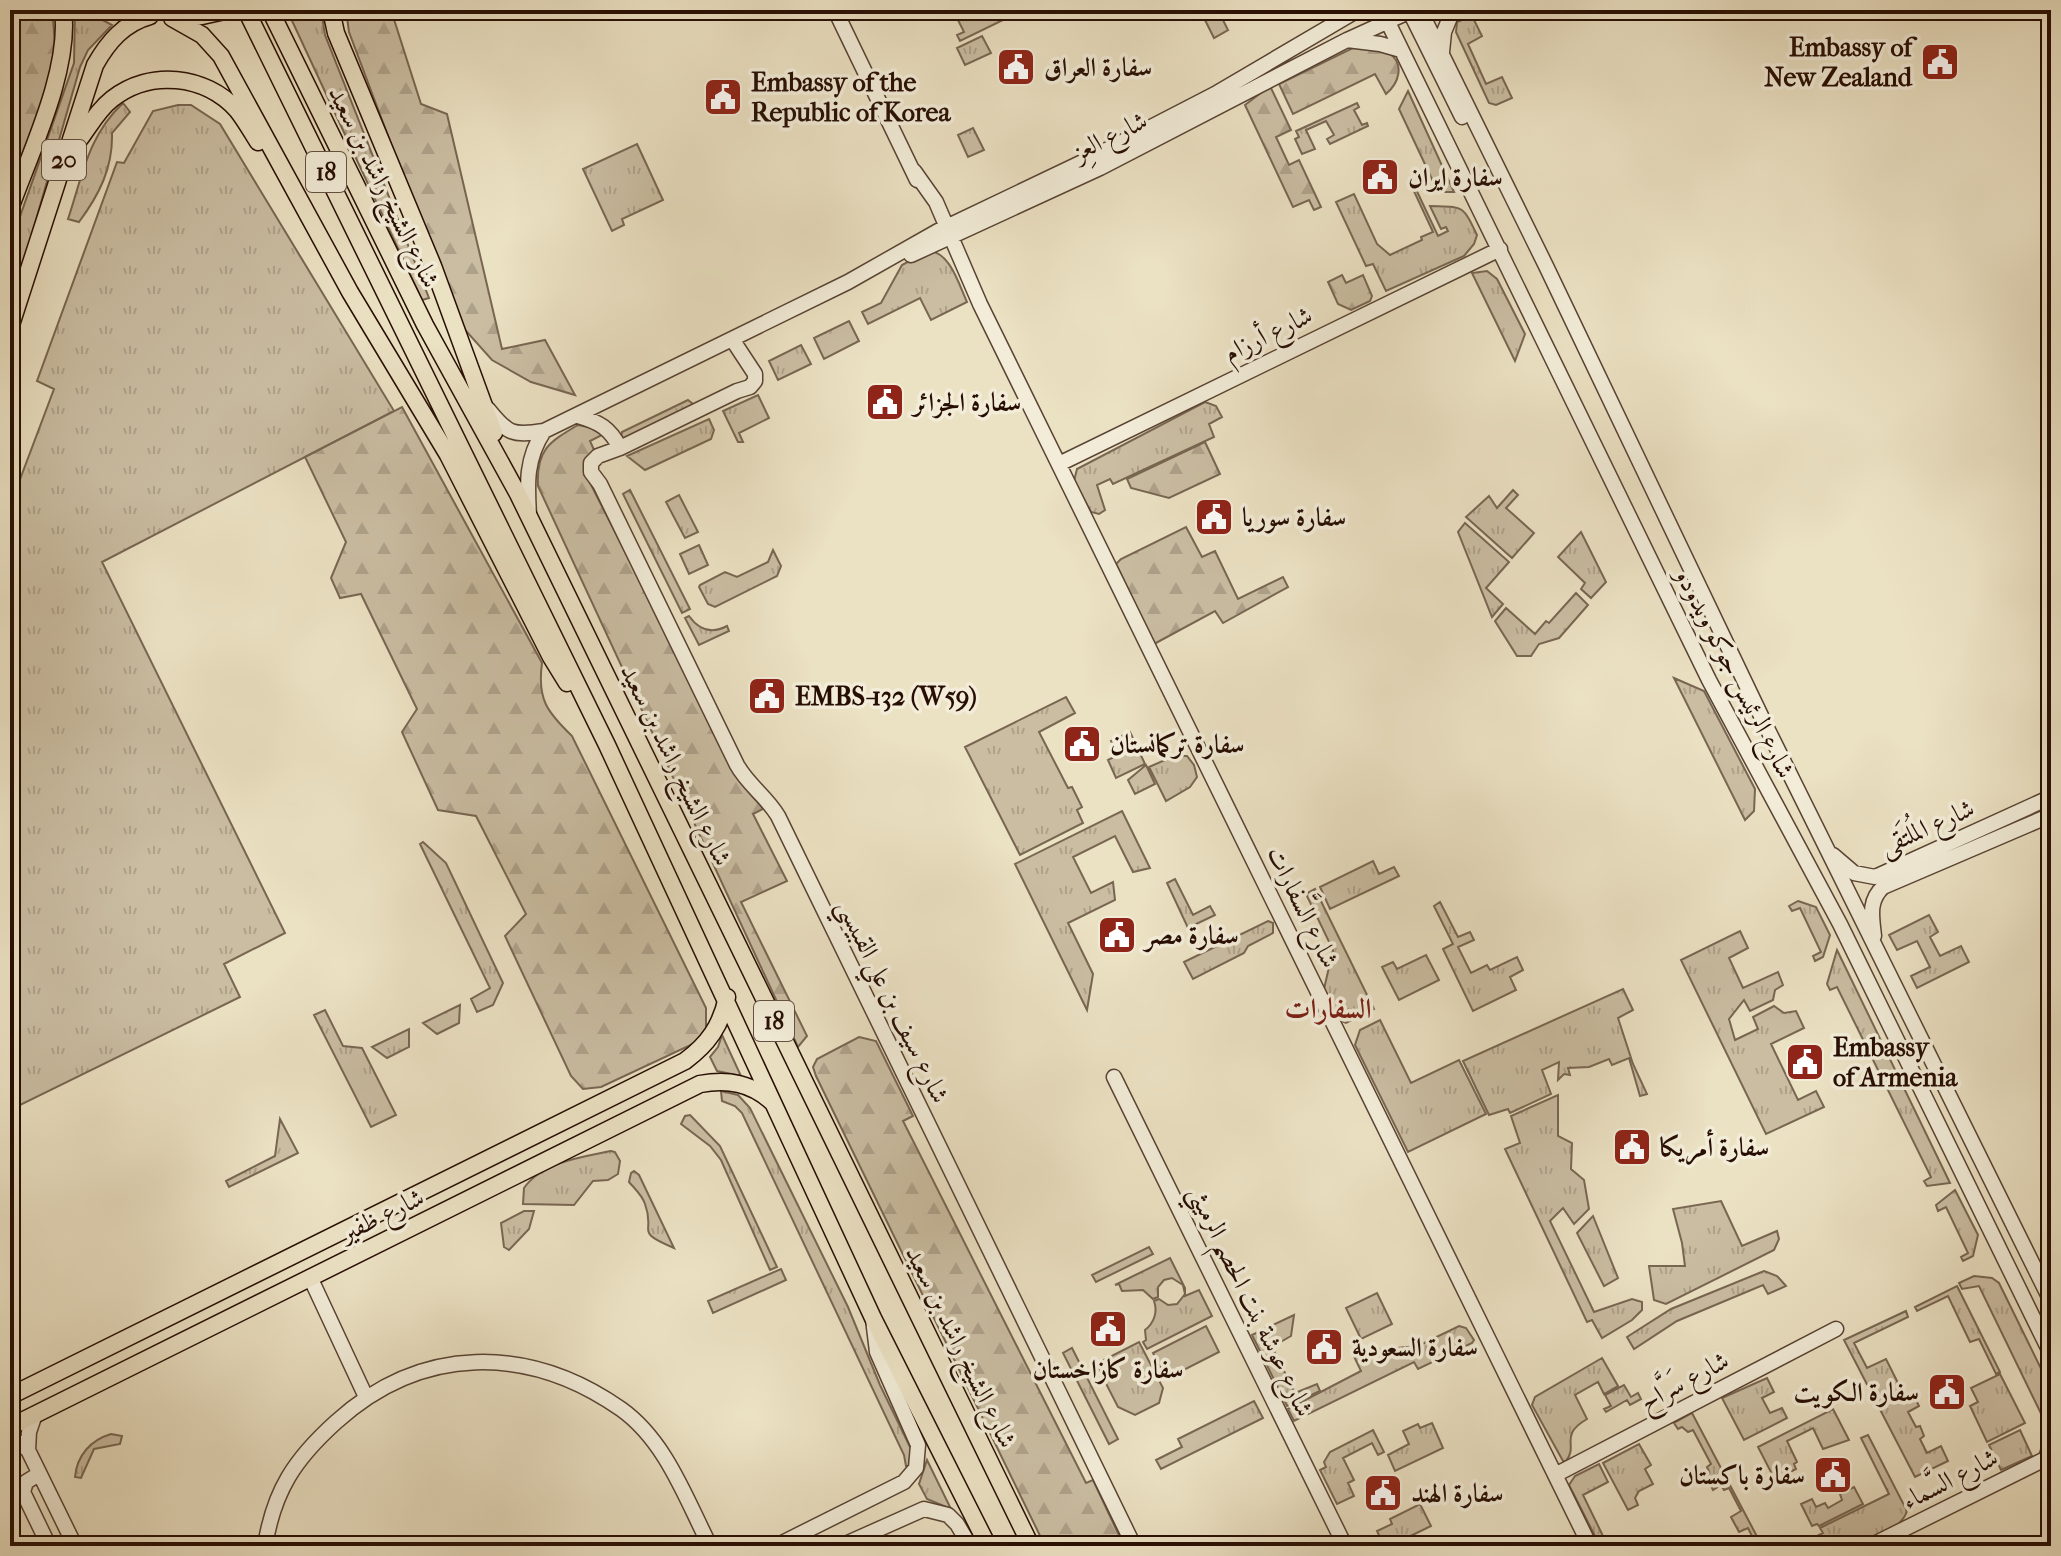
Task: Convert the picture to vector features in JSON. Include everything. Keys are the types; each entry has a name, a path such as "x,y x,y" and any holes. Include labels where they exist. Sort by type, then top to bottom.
{"main road":[{"name":"20","path":"10,209 54,83 66,30 63,10"},
{"path":"127,10 172,18 229,10"},
{"name":"شارع الشيخ راشد بن سعيد","path":"246,10 607,745 727,997 873,1318 988,1546"},
{"name":"شارع الشيخ راشد بن سعيد","path":"270,10 425,325 518,494 1031,1546"},
{"path":"331,10 336,33 433,266 518,494"},
{"name":"20","path":"10,328 89,79 102,51 124,28 137,19 150,16"},
{"path":"172,18 191,27 221,56 350,292 448,455 551,657 607,745"},
{"path":"65,156 112,99 143,83 177,80 211,90 225,99 238,111 271,162 290,179"},
{"name":"شارع ظفير","path":"10,1396 685,1061 700,1050 713,1034 727,997"},
{"name":"شارع ظفير","path":"10,1427 700,1084 729,1081 743,1084 756,1089 777,1106"}],"street":[{"name":"شارع السَّفارات","path":"835,10 914,171 936,202 946,234 973,290 1590,1546"},
{"name":"شارع العِز","path":"482,403 504,429 514,434 544,431 578,416 946,234 1215,94 1344,15 1358,10"},
{"name":"شارع العِز","path":"946,234 1130,154 1347,40 1385,16 1413,10"},
{"path":"1413,10 1526,244 1546,266"},
{"name":"شارع الرئيس جوكو ويدودو","path":"1413,10 1442,53 1827,849 2051,1301"},
{"path":"1442,53 1444,32 1453,10"},
{"name":"شارع الرئيس جوكو ويدودو","path":"1385,16 1709,680 1833,910 2051,1354"},
{"path":"1347,40 1401,50"},
{"name":"شارع أرزام","path":"1059,464 1500,249"},
{"path":"578,416 603,425 613,435 614,451 737,391 747,377 747,365 732,339"},
{"path":"530,522 527,471 531,455 544,431"},
{"name":"شارع سيف بن علي القبيسي","path":"614,451 598,468 600,484 737,765 778,816 1134,1546"},
{"name":"شارع المُلتَقى","path":"1827,849 1854,873 1875,877 2051,797"},
{"name":"شارع المُلتَقى","path":"1875,945 1871,907 1873,899 1883,887 2051,815"},
{"name":"شارع عوشة بنت الحصم الرميثي","path":"1114,1077 1345,1546"},
{"path":"310,1277 366,1397"},
{"path":"776,1546 904,1482 913,1473 919,1457 916,1440 877,1352 873,1318"},
{"name":"شارع سَرَّاح","path":"1555,1475 1836,1329"},
{"path":"265,1546 277,1500 291,1470 305,1450 366,1397 411,1374 468,1362 527,1367 582,1386 622,1410 653,1440 668,1463 710,1546"},
{"path":"28,1450 29,1432 35,1414"},
{"path":"10,1436 28,1450 75,1546"},
{"name":"شارع السَّماء","path":"1870,1546 2051,1456"},
{"path":"39,1474 26,1482 23,1492 49,1546"},
{"path":"830,1546 844,1545 924,1509 953,1519 970,1546"},
{"path":"792,1546 822,1530 836,1518"}],"green space":[{"path":"10,10 52,10 55,46 45,97 10,185 10,74 20,51 10,28"},
{"path":"75,10 84,10 112,25 88,50 80,67 10,310 10,245 74,63"},
{"path":"287,10 321,10 325,35 429,298 422,300"},
{"path":"346,10 391,10 421,104 447,114 502,349 545,340 575,395 531,382 492,360 458,322 349,32"},
{"path":"953,10 998,10 1003,20 960,41 957,35 964,32"},
{"path":"1200,10 1218,10 1228,30 1214,38"},
{"path":"1472,16 1482,36 1468,44 1486,84 1502,77 1512,98 1496,105 1489,103 1456,32 1457,22"},
{"path":"982,36 991,53 965,65 957,48"},
{"path":"1363,43 1386,51 1397,62 1397,79 1391,90 1386,94 1375,74 1293,114 1279,84"},
{"path":"1270,86 1291,130 1276,137 1289,165 1299,160 1321,207 1314,210 1309,200 1293,207 1245,105"},
{"path":"1408,91 1454,192 1438,192 1399,109"},
{"path":"123,103 130,112 112,133 107,169 93,202 79,222 68,219 94,142"},
{"path":"1357,103 1359,107 1354,110 1362,125 1367,123 1368,126 1330,144 1327,139 1334,135 1326,121 1306,130 1315,149 1302,154 1295,139 1299,137 1296,131"},
{"path":"191,105 220,124 394,411 102,562 285,933 224,964 240,997 10,1110 10,506 54,389 37,381 117,162 124,163 153,111"},
{"path":"973,128 984,150 968,157 958,135"},
{"path":"637,144 663,200 622,219 624,225 612,231 583,169"},
{"path":"1414,185 1438,236 1448,231 1446,227 1441,229 1430,206 1461,209 1477,235 1464,256 1386,291 1373,264 1366,266 1336,202 1354,194 1377,244 1390,255 1433,232 1412,187"},
{"path":"928,251 936,252 948,263 967,302 931,320 920,298 868,324 862,312 881,303 902,265"},
{"path":"1487,271 1497,279 1525,334 1515,361 1472,273"},
{"path":"1342,275 1346,283 1363,275 1372,296 1370,301 1351,310 1338,304 1328,282"},
{"path":"849,321 859,341 824,359 814,338"},
{"path":"801,345 811,364 778,380 769,361"},
{"path":"758,395 769,418 739,433 743,442 738,442 723,411"},
{"path":"688,400 706,414 625,453 620,442 622,432"},
{"path":"1205,402 1216,406 1222,417 1209,424 1214,437 1113,484 1110,479 1097,485 1105,510 1099,514 1091,512 1074,481 1077,469"},
{"path":"402,407 542,663 541,686 546,704 572,736 706,1008 706,1028 695,1043 601,1087 583,1089 571,1076 505,936 526,914 476,816 438,810 402,732 417,709 361,594 340,598 331,578 346,542 305,457"},
{"path":"709,419 714,430 711,439 645,470 627,456"},
{"path":"578,425 604,434 590,441 595,452 585,459 584,471 694,687 763,809 753,814 787,881 741,902 807,1036 798,1047 538,486 539,464 546,448"},
{"path":"1205,442 1220,474 1169,498 1131,488 1127,479"},
{"path":"630,490 690,609 682,613 623,494"},
{"path":"1513,490 1518,495 1506,508 1534,533 1512,558 1466,517 1489,496 1497,508"},
{"path":"679,495 698,532 685,538 666,502"},
{"path":"1465,523 1509,562 1486,588 1503,604 1492,617 1458,532"},
{"path":"1186,527 1202,557 1215,551 1238,599 1283,577 1288,587 1223,623 1215,611 1154,644 1116,564"},
{"path":"1581,532 1606,582 1591,598 1581,589 1585,583 1558,557"},
{"path":"699,545 708,565 689,574 680,554"},
{"path":"773,550 781,566 777,576 715,607 708,604 700,585 725,572 737,577 768,562"},
{"path":"1576,593 1588,605 1559,638 1539,644 1531,656 1517,656 1495,621 1506,608 1535,634"},
{"path":"689,616 706,629 716,630 727,626 729,631 699,645 685,618"},
{"path":"1674,678 1704,691 1755,789 1754,811 1745,820"},
{"path":"1066,697 1075,713 1039,732 1068,788 1072,787 1082,807 1077,810 1083,823 1020,855 965,747"},
{"path":"1130,732 1145,764 1116,778 1108,760 1135,746 1131,739 1114,747 1111,741"},
{"path":"1174,756 1187,756 1194,765 1197,777 1190,787 1166,801 1149,767"},
{"path":"1146,765 1155,784 1135,794 1128,780"},
{"path":"1122,811 1150,868 1133,872 1115,836 1073,857 1091,893 1113,882 1115,900 1068,923 1093,974 1087,1010 1015,864"},
{"path":"423,842 446,863 503,983 493,1005 477,1012 471,999 490,988 420,844"},
{"path":"1373,861 1379,874 1394,867 1399,876 1330,909 1320,887"},
{"path":"1175,879 1193,915 1210,906 1215,915 1188,928 1167,883"},
{"path":"1315,889 1374,1009 1346,1023 1339,1020 1324,989 1333,950 1306,894"},
{"path":"1798,901 1816,907 1830,935 1823,957 1815,961 1813,956 1821,952 1800,908 1792,911 1789,906"},
{"path":"1440,902 1458,937 1470,932 1474,940 1458,947 1471,973 1487,965 1490,970 1517,957 1523,970 1510,977 1516,990 1473,1011 1443,949 1453,944 1434,906"},
{"path":"1929,915 1938,932 1930,937 1940,956 1961,946 1969,962 1917,988 1911,976 1930,967 1917,941 1897,950 1889,935"},
{"path":"1268,921 1273,923 1273,933 1248,946 1244,953 1193,979 1184,962"},
{"path":"1740,931 1748,948 1729,958 1743,988 1778,972 1783,985 1775,990 1773,1000 1750,1011 1744,1000 1729,1019 1735,1040 1758,1029 1753,1017 1774,1006 1784,1013 1796,1011 1804,1028 1771,1044 1798,1100 1816,1091 1824,1107 1766,1134 1681,960"},
{"path":"1837,950 1950,1183 1927,1186 1924,1181 1931,1177 1837,987 1830,990 1827,984"},
{"path":"1426,955 1439,980 1399,1000 1382,967 1393,962 1397,969"},
{"path":"1623,989 1633,1010 1618,1018 1647,1094 1640,1096 1629,1058 1612,1065 1609,1059 1589,1067 1568,1068 1570,1075 1564,1074 1558,1080 1559,1062 1542,1070 1551,1094 1510,1113 1508,1109 1489,1115 1463,1061"},
{"path":"460,1005 459,1023 437,1034 423,1023"},
{"path":"325,1010 343,1046 362,1048 396,1115 371,1127 314,1015"},
{"path":"1380,1020 1411,1083 1459,1060 1486,1114 1408,1152 1355,1045 1360,1030"},
{"path":"409,1029 409,1047 387,1058 372,1047"},
{"path":"722,1035 741,1076 717,1071 710,1057"},
{"path":"859,1037 876,1041 913,1116 903,1121 1086,1483 1093,1480 1124,1546 1045,1546 816,1076 813,1067 817,1059"},
{"path":"721,1091 738,1095 750,1108 848,1307 911,1449 909,1466 906,1466 904,1455 742,1113 735,1106 722,1101"},
{"path":"1558,1095 1558,1136 1572,1143 1571,1169 1584,1180 1589,1209 1574,1224 1563,1208 1550,1221 1594,1312 1632,1299 1642,1302 1642,1310 1632,1320 1602,1338 1592,1320 1587,1322 1505,1149 1520,1143 1511,1116"},
{"path":"690,1115 720,1146 777,1267 770,1270 721,1160 710,1146 681,1124 685,1116"},
{"path":"280,1119 298,1153 229,1187 226,1181 275,1156"},
{"path":"611,1151 620,1161 618,1174 608,1180 593,1181 574,1205 523,1204 524,1188 541,1172 563,1162"},
{"path":"634,1171 639,1175 674,1248 650,1234 645,1204 629,1182"},
{"path":"1955,1190 1978,1235 1973,1256 1963,1261 1961,1257 1968,1253 1946,1207 1938,1211 1936,1205"},
{"path":"1721,1201 1742,1246 1777,1231 1779,1239 1774,1250 1666,1304 1654,1300 1649,1266 1685,1266 1673,1209"},
{"path":"524,1211 534,1211 529,1229 509,1250 504,1247 501,1223"},
{"path":"1593,1216 1618,1278 1604,1286 1577,1233"},
{"path":"1149,1247 1153,1254 1096,1282 1092,1275"},
{"path":"1170,1258 1185,1288 1185,1294 1183,1285 1172,1278 1164,1280 1158,1287 1158,1297 1153,1299 1143,1290 1122,1291 1119,1284 1115,1285"},
{"path":"781,1269 786,1280 713,1313 708,1301"},
{"path":"1764,1271 1777,1276 1786,1286 1768,1294 1763,1285 1677,1321 1634,1349 1627,1337 1671,1309"},
{"path":"1974,1276 1992,1278 1999,1283 2051,1389 2051,1446 2040,1452 2048,1428 1979,1286 1962,1289 1959,1283"},
{"path":"1957,1286 2000,1372 1996,1374 1979,1339 1970,1342 1948,1296 1917,1311 1915,1307"},
{"path":"1199,1290 1212,1316 1147,1349 1143,1342 1146,1340 1145,1330 1154,1317 1154,1301 1159,1299 1168,1305 1177,1304 1185,1294"},
{"path":"1377,1293 1392,1324 1361,1339 1346,1308"},
{"path":"1906,1311 1908,1317 1854,1343 1867,1368 1886,1359 1906,1399 1914,1396 1919,1406 1908,1412 1916,1427 1920,1426 1924,1436 1920,1439 1927,1453 1941,1446 1948,1461 1915,1477 1844,1340"},
{"path":"1294,1315 1291,1336 1272,1347 1295,1393 1317,1384 1320,1391 1287,1406 1252,1335"},
{"path":"1206,1326 1219,1352 1166,1379 1153,1353"},
{"path":"1459,1326 1466,1328 1474,1340 1472,1343 1418,1369 1414,1362 1294,1421 1288,1409 1361,1371 1352,1352 1418,1346"},
{"path":"1139,1342 1163,1388 1159,1403 1135,1415 1118,1407 1096,1364"},
{"path":"1072,1348 1118,1439 1109,1444 1063,1353"},
{"path":"1602,1358 1618,1386 1604,1394 1598,1382 1575,1395 1587,1419 1573,1430 1571,1450 1566,1461 1563,1461 1532,1405 1535,1397"},
{"path":"2000,1374 2025,1423 1987,1442 1970,1406 1978,1402 1971,1388"},
{"path":"1767,1378 1774,1392 1762,1398 1770,1413 1782,1408 1787,1418 1744,1440 1722,1398"},
{"path":"1624,1385 1631,1397 1638,1393 1641,1399 1630,1405 1627,1400 1606,1412 1604,1409 1611,1406 1605,1395"},
{"path":"1254,1401 1263,1418 1161,1469 1156,1460 1182,1447 1178,1439"},
{"path":"1833,1409 1849,1440 1823,1449 1813,1428 1787,1441 1797,1462 1794,1464 1796,1469 1775,1480 1758,1447"},
{"path":"1692,1413 1762,1546 1757,1546 1748,1528 1739,1532 1731,1517 1741,1511 1729,1488 1724,1490 1721,1485 1713,1490 1707,1478 1707,1467 1711,1464 1693,1430 1678,1429 1674,1423"},
{"path":"1432,1423 1443,1448 1395,1471 1388,1455 1409,1444 1403,1431 1418,1424 1420,1428"},
{"path":"1373,1430 1384,1452 1378,1455 1372,1443 1343,1458 1354,1480 1348,1483 1354,1496 1337,1504 1320,1470 1326,1467 1324,1462 1330,1452"},
{"path":"2020,1430 2032,1456 2001,1470 1989,1445"},
{"path":"111,1434 122,1436 120,1444 94,1449 81,1478 75,1477 86,1450 97,1440"},
{"path":"1868,1435 1907,1511 1893,1529 1870,1542 1855,1546 1822,1546 1817,1536 1823,1533 1820,1528 1889,1494 1861,1438"},
{"path":"1639,1444 1651,1465 1645,1469 1653,1484 1639,1491 1635,1498 1638,1505 1628,1510 1603,1463"},
{"path":"927,1460 951,1509 927,1499 919,1484"},
{"path":"1599,1464 1608,1482 1583,1495 1604,1538 1596,1538 1569,1485 1575,1476"},
{"path":"1854,1487 1863,1504 1819,1526 1812,1526 1801,1504 1812,1499 1816,1507 1825,1503 1828,1508 1842,1500 1840,1494"},
{"path":"1420,1504 1431,1526 1390,1546 1380,1546 1383,1544 1377,1531 1392,1524 1390,1519"}],"place":[{"name":"Embassy of New Zealand","path":"1940,62"},
{"name":"سفارة العراق","path":"1016,67"},
{"name":"Embassy of the Republic of Korea","path":"723,97"},
{"name":"سفارة ايران","path":"1380,177"},
{"name":"سفارة الجزائر","path":"885,402"},
{"name":"سفارة سوريا","path":"1214,517"},
{"name":"EMBS-132 (W59)","path":"767,696"},
{"name":"سفارة تركمانستان","path":"1082,744"},
{"name":"سفارة مصر","path":"1117,935"},
{"name":"Embassy of Armenia","path":"1805,1062"},
{"name":"سفارة أمريكا","path":"1632,1147"},
{"name":"سفارة كازاخستان","path":"1108,1329"},
{"name":"سفارة السعودية","path":"1324,1347"},
{"name":"سفارة الكويت","path":"1947,1392"},
{"name":"سفارة باكستان","path":"1833,1475"},
{"name":"سفارة الهند","path":"1383,1493"}],"district":[{"name":"السفارات","path":"1328,1008"}]}
